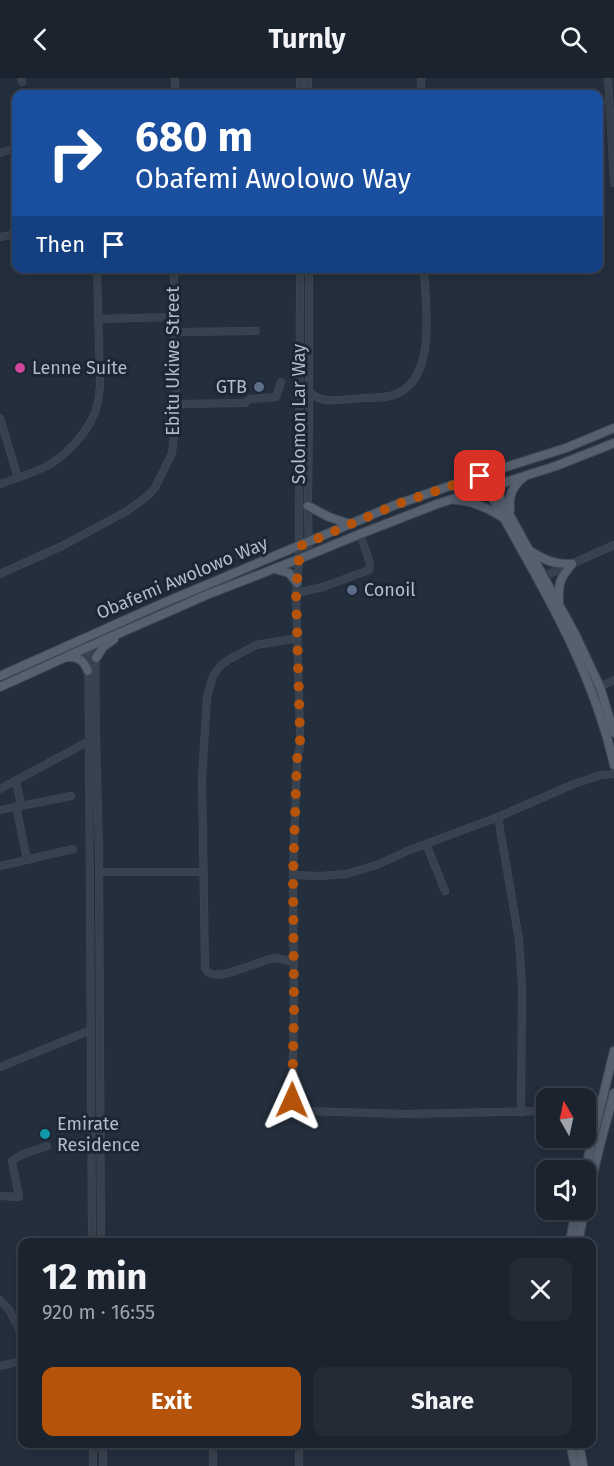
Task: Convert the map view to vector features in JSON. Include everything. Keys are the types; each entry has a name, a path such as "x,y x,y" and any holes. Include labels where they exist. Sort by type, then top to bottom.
{"main road":[{"name":"Obafemi Awolowo Way","path":"0,676 161,604 419,496 566,448 614,428"},
{"name":"Obafemi Awolowo Way","path":"0,687 209,594 450,500 556,466 614,443"},
{"path":"484,474 541,578 575,634 600,687 614,733"},
{"path":"508,518 511,492 516,484 526,476"},
{"path":"450,500 475,503 508,518 530,551 591,690 609,741 614,765"},
{"path":"308,506 329,518 350,524"},
{"path":"530,551 553,563 572,564"},
{"path":"560,606 559,586 562,576 572,564"},
{"path":"275,568 289,573 297,583"},
{"path":"96,658 103,647 127,630"},
{"path":"64,658 80,659 85,663 88,671"},
{"path":"587,1160 614,1051"},
{"path":"596,1164 614,1092"},
{"path":"571,1238 574,1220"},
{"path":"579,1238 583,1220"},
{"path":"571,1448 575,1466"},
{"path":"580,1448 584,1466"}],"street":[{"path":"608,78 614,183"},
{"path":"0,484 47,466 63,454 87,427 95,414 100,384 97,273"},
{"name":"Ebitu Ukiwe Street","path":"0,574 62,546 126,511 155,488 172,453 176,363 174,273"},
{"name":"Solomon Lar Way","path":"300,273 299,559 296,593 300,746 297,759 293,875 292,1100 304,1111 406,1114 536,1111"},
{"name":"Solomon Lar Way","path":"309,273 309,555"},
{"path":"309,392 323,399 391,396 402,391 410,383 423,363 427,339 424,273"},
{"path":"98,319 174,317"},
{"path":"174,332 256,331"},
{"path":"175,404 245,403 250,399 276,397 281,382"},
{"path":"309,414 323,399"},
{"path":"0,418 18,478"},
{"path":"296,593 323,587 369,570 370,563 360,534"},
{"path":"541,578 614,545"},
{"path":"92,634 88,671 99,872 101,1238"},
{"path":"294,962 269,959 227,974 216,975 210,974 205,968 202,777 207,697 213,676 221,665 242,651 256,645 298,638"},
{"path":"92,645 96,658 93,739 92,1238"},
{"path":"600,687 614,680"},
{"path":"0,789 93,739"},
{"path":"293,875 346,874 377,865 574,784 601,775 614,774"},
{"path":"16,781 27,860"},
{"path":"0,810 71,796"},
{"path":"498,817 519,940 522,986 521,1112"},
{"path":"426,844 445,891"},
{"path":"0,866 73,849"},
{"path":"99,872 204,872"},
{"path":"0,1067 91,1030"},
{"path":"0,1196 19,1197 12,1161 21,1155 47,1146"},
{"path":"0,1300 10,1311 18,1328"},
{"path":"0,1366 18,1362"},
{"path":"93,1448 93,1466"},
{"path":"103,1448 103,1466"},
{"path":"213,1448 213,1466"},
{"path":"299,1448 299,1466"}],"place":[{"name":"Lenne Suite","path":"20,368"},
{"name":"GTB","path":"259,387"},
{"name":"Conoil","path":"352,590"},
{"name":"Emirate Residence","path":"45,1134"}],"route":[{"path":"292,1100 293,875 297,759 300,746 296,593 298,547 395,505 480,476"}]}
